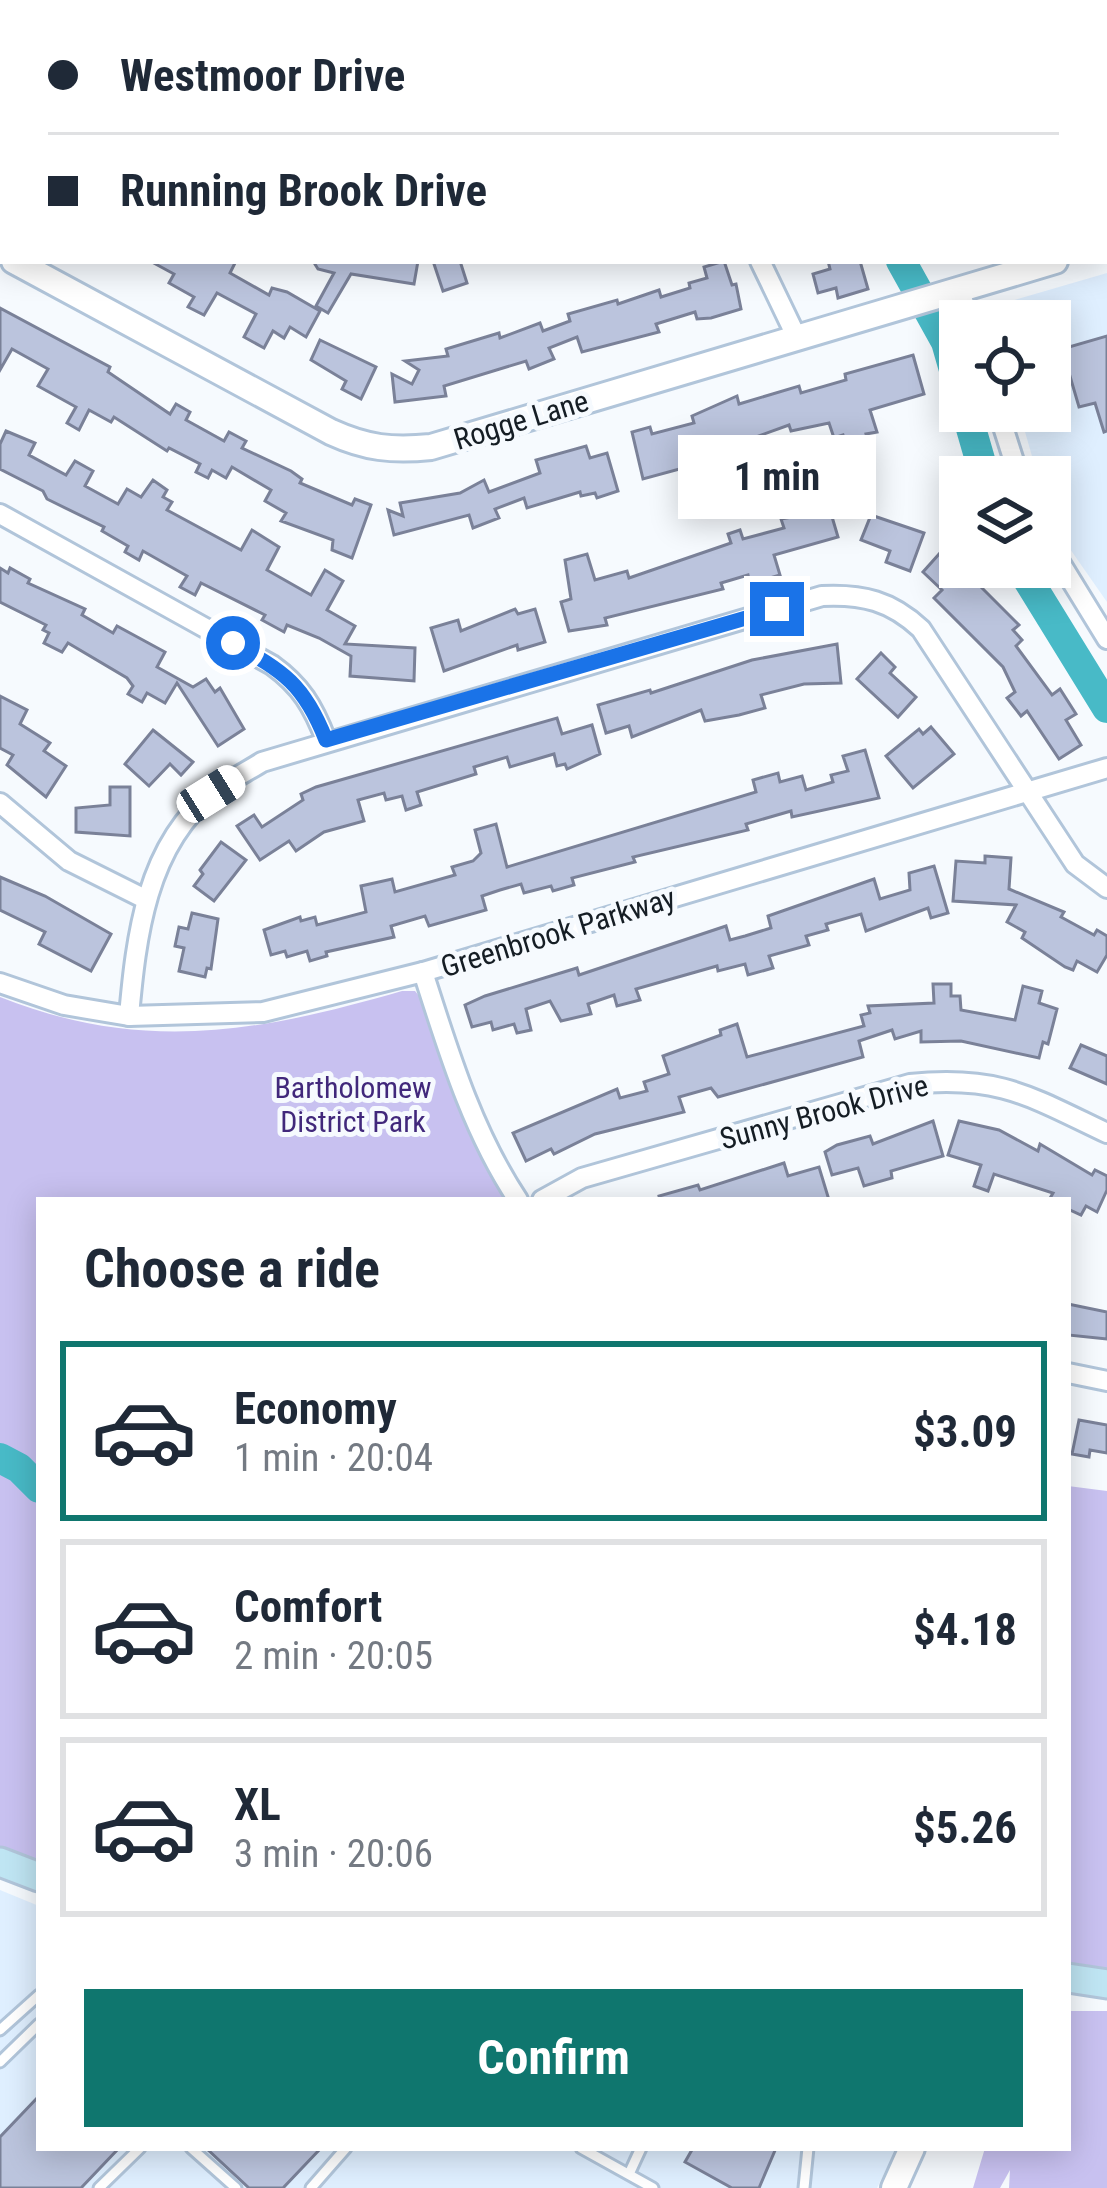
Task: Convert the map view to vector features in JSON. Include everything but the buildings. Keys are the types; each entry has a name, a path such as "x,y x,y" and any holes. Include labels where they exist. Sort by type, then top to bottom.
{"main road":[{"path":"0,1862 36,1876"},
{"path":"1071,1978 1107,1984"}],"street":[{"name":"Rogge Lane","path":"20,264 331,432 362,446 394,451 430,447 1044,264"},
{"path":"761,264 797,338"},
{"path":"960,291 963,300"},
{"path":"0,514 272,664 304,692 326,740"},
{"path":"1071,580 1107,638"},
{"path":"129,1016 145,899 174,839 211,794 262,762 822,596 849,594 900,610 920,629 1075,864 1107,888"},
{"name":"Greenbrook Parkway","path":"0,983 64,1005 129,1016 262,1012 423,972 1107,768"},
{"path":"0,803 69,860 145,899"},
{"path":"423,972 466,1097 495,1165 516,1197"},
{"name":"Sunny Brook Drive","path":"547,1197 582,1178 910,1084 955,1080 1003,1086 1107,1133"},
{"path":"1071,1374 1107,1381"},
{"path":"894,2188 910,2151"}],"lane":[{"path":"0,2030 36,1998"},
{"path":"21,2013 36,2024"},
{"path":"0,2062 36,2027"},
{"path":"99,2188 137,2151"},
{"path":"194,2151 236,2188"},
{"path":"311,2188 343,2151"},
{"path":"586,2151 653,2188"},
{"path":"629,2174 639,2151"},
{"path":"805,2188 808,2151"}],"shaded area":[{"path":"1107,273 1107,602 1071,550 1071,456 1032,456 1025,432 1071,432 1071,300 1014,300"},
{"path":"0,1890 36,1905 36,2151 896,2151 877,2188 0,2188"}],"green space":[{"name":"Bartholomew District Park","path":"402,991 415,991 424,1002 458,1105 504,1197 36,1197 36,1862 0,1847 0,997 53,1015 153,1031 250,1026"},
{"path":"1071,1486 1107,1491 1107,1968 1071,1962"},
{"path":"1071,2011 1107,2011 1107,2188 1009,2188 1010,2170 1000,2188 973,2188 984,2151 1071,2151"}],"waterway":[{"path":"903,264 939,329"},
{"path":"972,432 979,456"},
{"path":"1033,588 1107,708"},
{"path":"0,1458 36,1485"}],"route":[{"path":"233,643 296,682 311,703 326,740 777,609"}]}
